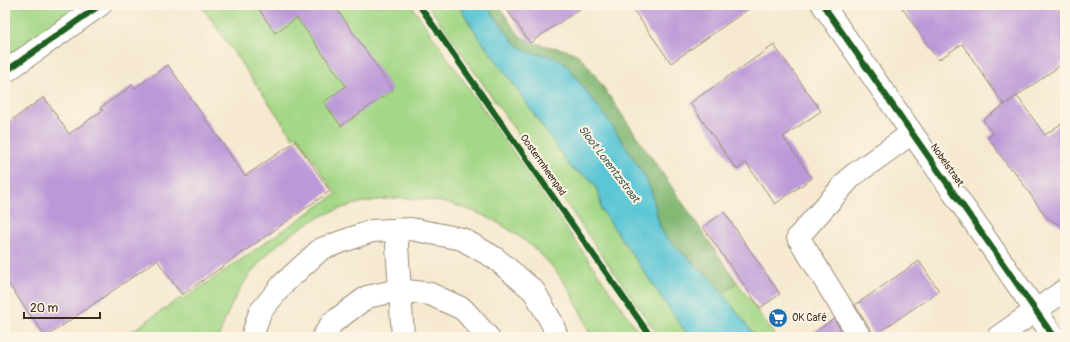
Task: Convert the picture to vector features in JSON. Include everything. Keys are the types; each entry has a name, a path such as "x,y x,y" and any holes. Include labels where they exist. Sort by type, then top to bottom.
{"street":[{"path":"5,72 100,5"},
{"name":"Nobelstraat","path":"823,5 1054,337"},
{"path":"860,337 798,237 852,176 912,133"},
{"path":"252,337 260,312 283,284 322,249 372,232 412,229 462,238 495,258 534,291 552,323 557,337"},
{"path":"396,230 402,337"},
{"path":"323,337 332,322 367,297 399,290 430,294 463,309 488,337"},
{"path":"998,337 1065,290"}],"green space":[{"path":"5,5 84,5 37,40 5,56"},
{"path":"201,5 411,5 642,337 591,337 581,313 555,270 537,251 494,221 448,203 400,198 353,205 309,222 271,251 240,289 219,337 124,337 180,298 182,300 336,194 296,135 293,138"},
{"path":"428,5 458,5 478,36 512,82 572,169 588,177 596,187 600,197 601,209 689,337 659,337"},
{"path":"486,5 498,5 515,29 525,39 538,44 572,52 582,59 594,74 737,282 723,294 714,282 666,238 660,227 651,190 644,175 608,120 584,89 546,55 527,52 514,42"},
{"path":"737,282 776,337 756,337 723,294"}],"water":[{"name":"Sloot Lorentzstraat","path":"458,5 486,5 514,42 527,52 559,59 567,66 608,120 644,175 651,190 660,227 666,238 714,282 756,337 689,337 601,209 600,197 596,187 588,177 572,169 512,82 478,36"}],"building":[{"path":"256,5 334,5 393,90 341,126 324,102 346,86 297,18 275,33"},
{"path":"504,5 585,5 530,43"},
{"path":"630,5 754,5 671,63"},
{"path":"900,5 1055,5 1065,19 1065,62 1004,105 962,44 938,60"},
{"path":"774,45 821,111 783,137 812,178 775,204 746,163 737,170 690,103"},
{"path":"168,65 245,176 296,141 330,191 182,295 157,260 46,337 5,279 5,125 44,97 69,134 103,110 100,108 133,85 135,88"},
{"path":"1017,96 1045,135 1065,121 1065,228 1046,217 1012,168 1010,169 988,137 993,134 983,120"},
{"path":"724,212 780,294 760,308 703,227"},
{"path":"919,261 939,291 872,337 871,330 855,305"},
{"path":"834,319 845,337 807,337"}],"cycle path":[{"path":"5,72 100,5"},
{"name":"Oostermheenpad","path":"419,5 651,337"},
{"path":"823,5 1054,337"}],"place":[{"name":"OK Café","path":"778,318"}]}
